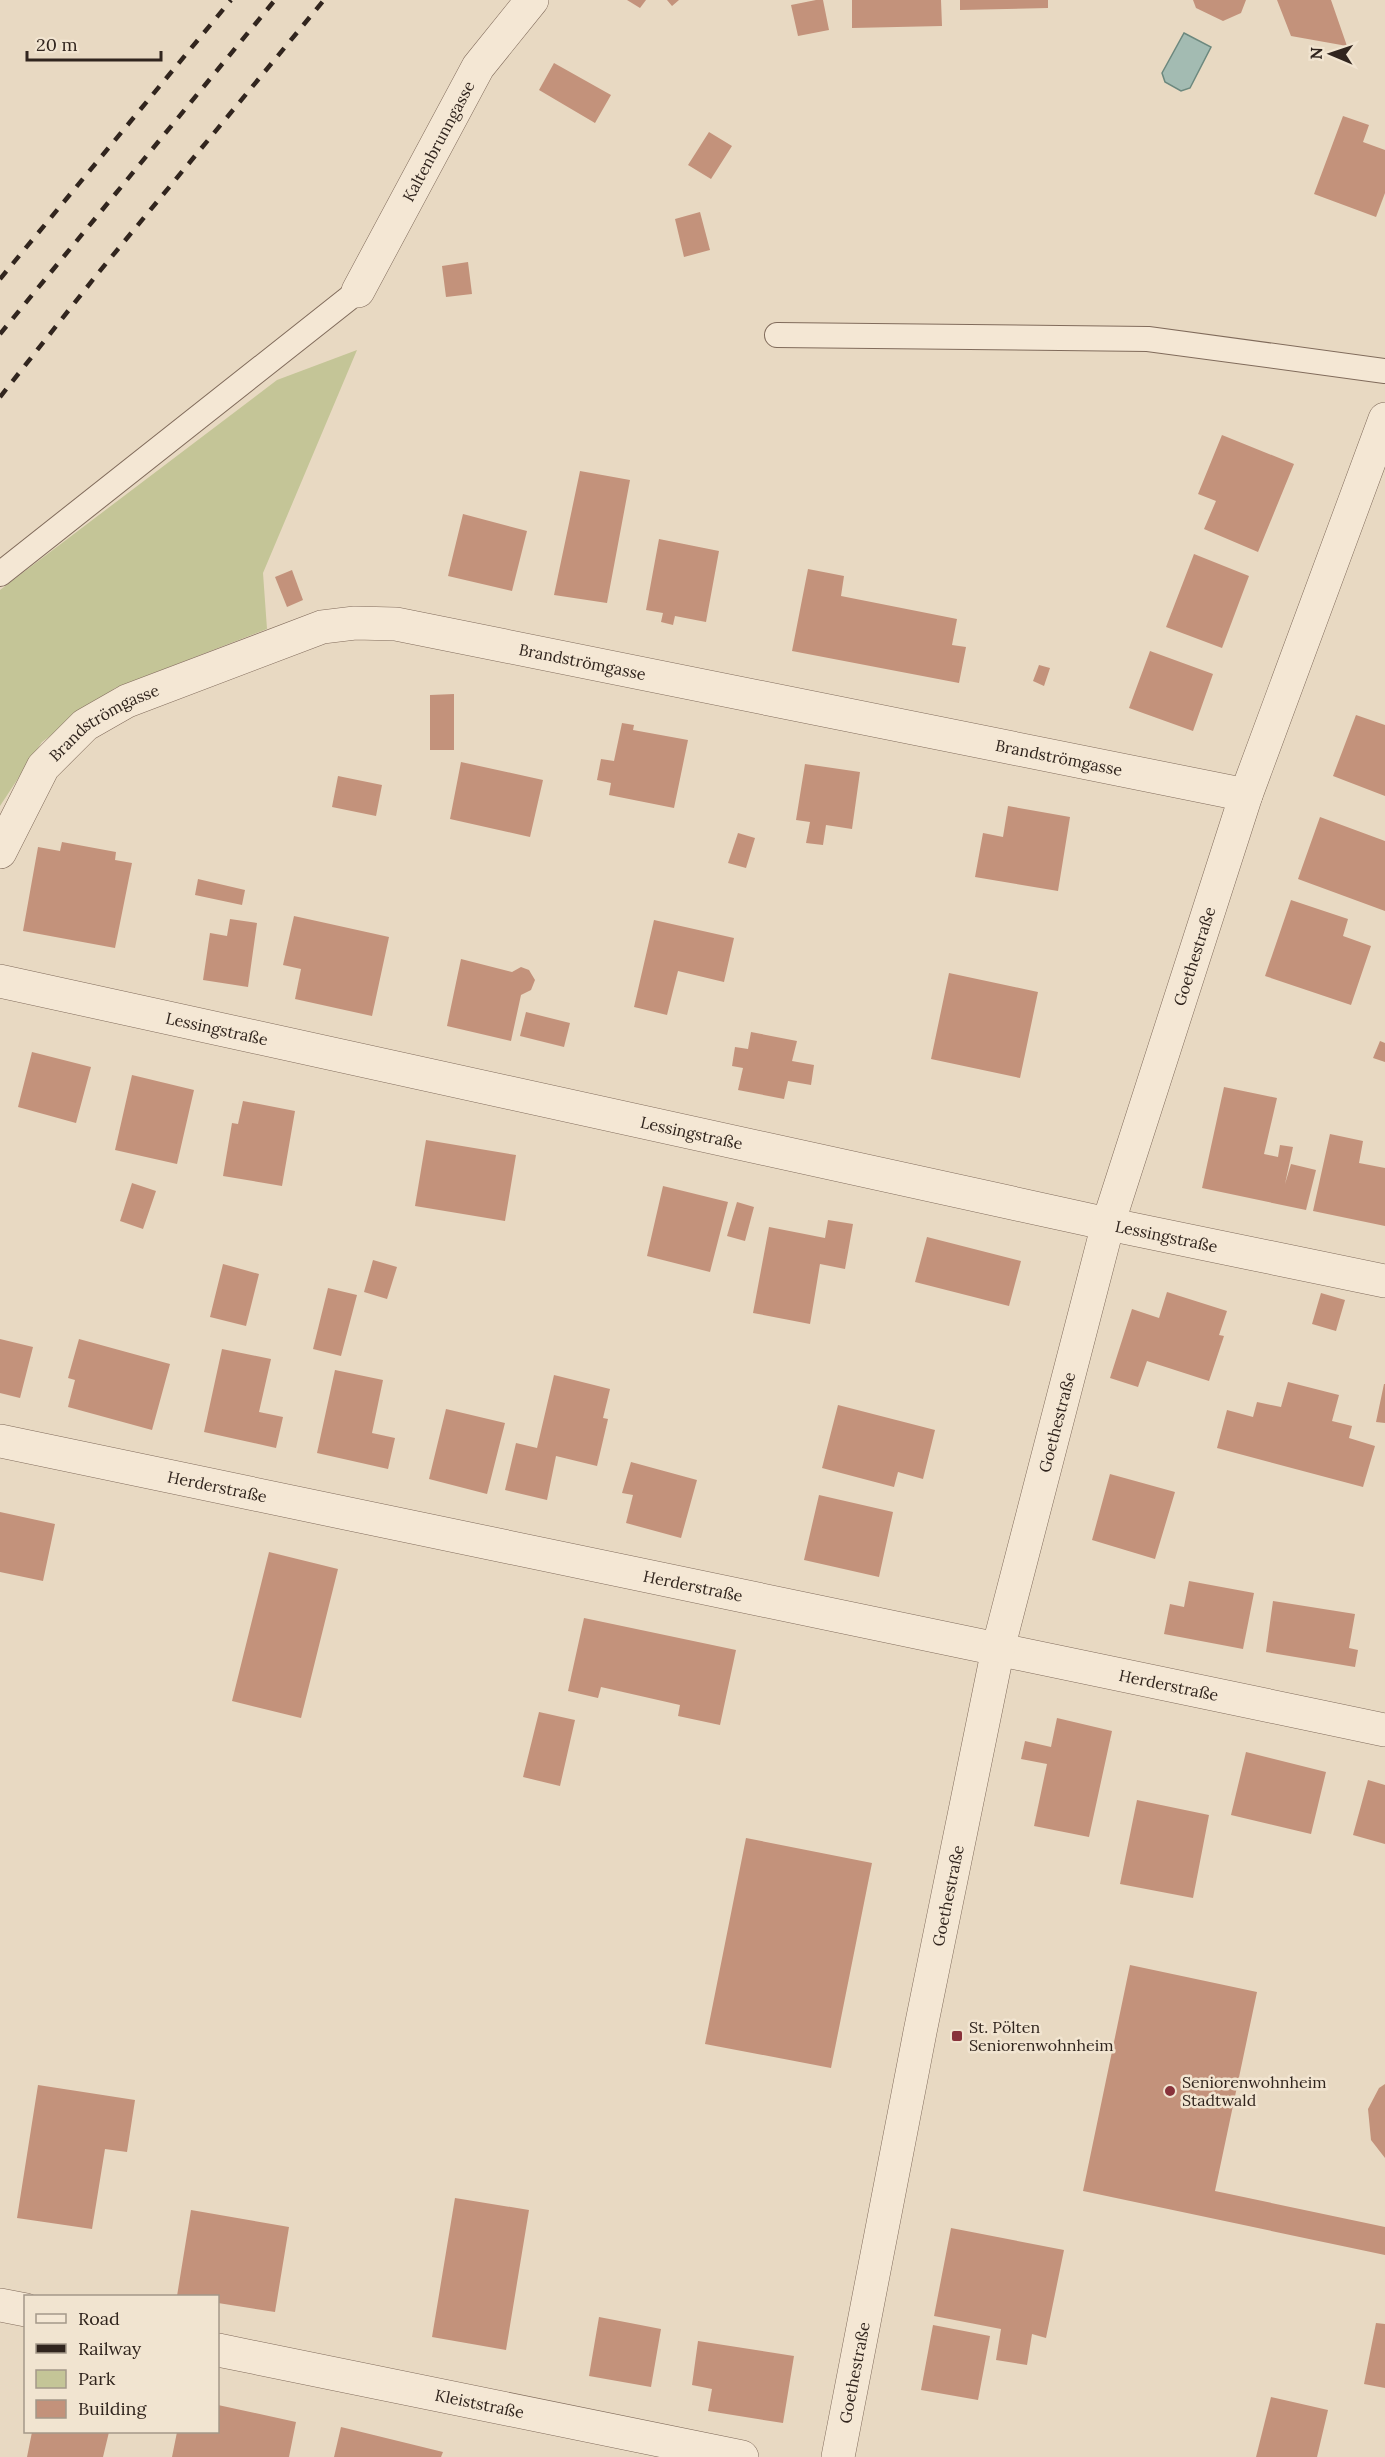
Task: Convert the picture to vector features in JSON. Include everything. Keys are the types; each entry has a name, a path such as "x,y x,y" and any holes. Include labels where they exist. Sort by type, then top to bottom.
{"street":[{"name":"Kaltenbrunngasse","path":"358,291 478,67 532,0"},
{"name":"Goethestraße","path":"838,2457 920,2032 998,1649 1108,1224 1246,795 1385,419"},
{"name":"Brandströmgasse","path":"0,852 43,767 85,725 127,701 300,635 322,627 355,623 396,624 1246,795"},
{"name":"Lessingstraße","path":"0,981 1108,1224 1385,1281"},
{"name":"Herderstraße","path":"0,1441 1385,1730"},
{"path":"0,2305 24,2310"},
{"name":"Kleiststraße","path":"219,2350 742,2457"}],"lane":[{"path":"0,574 358,291"},
{"path":"777,335 1148,339 1385,371"}],"green space":[{"path":"357,350 263,573 267,629 115,688 42,742 0,806 0,590 277,380"}],"shaded area":[{"path":"1184,33 1211,47 1190,88 1181,91 1165,82 1162,73"}],"building":[{"path":"627,0 646,0 640,8"},
{"path":"667,0 679,0 672,6"},
{"path":"823,0 829,30 798,36 791,5"},
{"path":"852,0 941,0 942,26 852,28"},
{"path":"960,0 1048,0 1048,8 960,10"},
{"path":"1193,0 1246,0 1241,13 1223,21 1196,8"},
{"path":"1277,0 1331,0 1347,46 1291,36"},
{"path":"554,63 611,95 595,123 539,90"},
{"path":"1343,116 1369,125 1363,142 1385,150 1385,193 1376,217 1314,194"},
{"path":"709,132 732,146 711,179 688,165"},
{"path":"700,212 710,250 684,257 675,219"},
{"path":"468,262 472,294 446,297 442,266"},
{"path":"1222,435 1294,464 1258,552 1204,529 1216,501 1198,494"},
{"path":"580,471 630,480 607,603 554,595"},
{"path":"463,514 527,531 512,591 448,576"},
{"path":"659,539 719,551 706,622 675,616 673,625 661,622 663,613 646,610"},
{"path":"1194,554 1249,576 1222,648 1166,627"},
{"path":"808,569 844,576 841,596 957,619 952,645 966,647 959,683 792,651"},
{"path":"292,570 303,600 287,607 275,577"},
{"path":"1150,651 1213,674 1193,731 1129,708"},
{"path":"1039,665 1050,668 1044,686 1033,681"},
{"path":"454,694 454,750 430,750 430,695"},
{"path":"1356,715 1385,725 1385,796 1333,776"},
{"path":"622,723 634,725 633,730 688,740 674,808 609,795 611,783 597,780 601,759 614,761"},
{"path":"461,762 543,780 530,837 450,819"},
{"path":"805,764 860,772 852,829 826,825 823,845 806,843 810,822 796,820"},
{"path":"338,776 382,785 376,816 332,807"},
{"path":"1008,806 1070,817 1058,891 975,877 983,833 1003,837"},
{"path":"1320,817 1385,841 1385,911 1298,879"},
{"path":"738,833 755,838 746,868 728,863"},
{"path":"62,842 116,852 115,860 132,863 115,948 23,931 38,847 60,851"},
{"path":"198,879 245,890 242,905 195,895"},
{"path":"1291,900 1348,919 1343,936 1371,946 1351,1005 1265,976"},
{"path":"294,916 389,937 372,1016 295,999 301,969 283,965"},
{"path":"230,919 257,923 248,987 203,980 210,933 227,936"},
{"path":"654,920 734,938 724,982 678,971 667,1015 634,1007"},
{"path":"461,959 512,972 521,967 529,970 535,980 531,990 521,995 511,1041 447,1026"},
{"path":"949,973 1038,992 1020,1078 931,1059"},
{"path":"526,1012 570,1023 564,1047 520,1036"},
{"path":"751,1032 797,1041 792,1061 814,1065 811,1085 788,1081 784,1099 738,1090 743,1068 732,1066 735,1047 748,1049"},
{"path":"1380,1041 1385,1043 1385,1062 1373,1058"},
{"path":"32,1052 91,1067 76,1123 18,1107"},
{"path":"132,1075 194,1090 177,1164 115,1150"},
{"path":"1224,1087 1277,1098 1264,1154 1278,1157 1280,1145 1293,1147 1285,1184 1291,1164 1316,1170 1306,1210 1202,1188"},
{"path":"243,1101 295,1111 282,1186 223,1176 232,1123 238,1124"},
{"path":"1330,1134 1363,1141 1359,1163 1385,1168 1385,1226 1313,1211"},
{"path":"426,1140 516,1155 505,1221 415,1206"},
{"path":"132,1183 156,1191 143,1229 120,1221"},
{"path":"663,1186 728,1202 710,1272 647,1256"},
{"path":"737,1202 754,1207 745,1241 727,1236"},
{"path":"828,1220 853,1224 845,1269 820,1264 810,1324 753,1313 769,1227 825,1238"},
{"path":"927,1237 1021,1261 1009,1306 915,1282"},
{"path":"373,1260 397,1267 387,1299 364,1292"},
{"path":"223,1264 259,1274 246,1326 210,1317"},
{"path":"328,1288 357,1295 341,1356 313,1349"},
{"path":"1167,1292 1227,1311 1219,1335 1224,1336 1209,1381 1147,1361 1138,1387 1110,1378 1132,1309 1159,1318"},
{"path":"1321,1293 1345,1300 1336,1331 1312,1324"},
{"path":"0,1339 33,1347 20,1398 0,1393"},
{"path":"79,1339 170,1364 152,1430 68,1407 75,1380 68,1378"},
{"path":"222,1349 271,1359 259,1412 283,1417 276,1448 204,1432"},
{"path":"335,1370 383,1380 372,1433 395,1438 388,1469 317,1453"},
{"path":"554,1375 610,1389 603,1418 608,1419 597,1466 556,1456 547,1500 505,1490 516,1443 537,1448"},
{"path":"1288,1382 1339,1395 1332,1421 1352,1426 1349,1438 1375,1446 1363,1487 1217,1448 1227,1410 1253,1417 1257,1402 1281,1407"},
{"path":"1385,1384 1385,1423 1376,1422"},
{"path":"838,1405 935,1430 923,1479 898,1472 894,1487 822,1468"},
{"path":"446,1409 505,1423 487,1494 429,1479"},
{"path":"631,1462 697,1480 681,1538 626,1523 633,1495 622,1493"},
{"path":"1110,1474 1175,1492 1155,1559 1092,1540"},
{"path":"819,1495 893,1512 879,1577 804,1560"},
{"path":"0,1512 55,1524 43,1581 0,1572"},
{"path":"269,1552 338,1569 301,1718 232,1701"},
{"path":"1189,1581 1254,1593 1243,1649 1164,1634 1170,1604 1184,1607"},
{"path":"1273,1601 1355,1614 1349,1648 1358,1650 1355,1667 1266,1652"},
{"path":"584,1618 736,1650 720,1725 678,1716 680,1705 601,1687 598,1698 568,1691"},
{"path":"539,1712 575,1720 560,1786 523,1777"},
{"path":"1057,1718 1112,1731 1089,1837 1034,1826 1047,1764 1021,1759 1025,1741 1051,1747"},
{"path":"1246,1752 1326,1772 1311,1834 1231,1815"},
{"path":"1368,1780 1385,1785 1385,1844 1353,1835"},
{"path":"1137,1800 1209,1815 1193,1898 1120,1884"},
{"path":"746,1838 872,1863 831,2068 705,2044"},
{"name":"Seniorenwohnheim Stadtwald","path":"1130,1965 1257,1992 1215,2191 1385,2227 1385,2255 1083,2191"},
{"name":"Seniorenwohnheim Stadtwald","path":"1385,2084 1385,2158 1371,2140 1368,2109 1379,2088"},
{"path":"38,2085 135,2100 127,2152 105,2149 92,2229 17,2218"},
{"path":"455,2198 529,2210 506,2350 432,2337"},
{"path":"191,2210 289,2227 275,2312 219,2303 219,2295 177,2295"},
{"path":"951,2228 1064,2250 1046,2338 1032,2334 1027,2365 996,2360 1001,2329 934,2316"},
{"path":"599,2317 661,2329 651,2387 589,2376"},
{"path":"1376,2323 1385,2324 1385,2388 1364,2384"},
{"path":"933,2325 990,2336 978,2400 921,2390"},
{"path":"698,2341 794,2356 783,2423 708,2411 712,2389 692,2385"},
{"path":"1271,2397 1328,2410 1317,2457 1256,2457"},
{"path":"219,2405 296,2422 289,2457 172,2457 177,2433 219,2433"},
{"path":"341,2427 443,2452 441,2457 334,2457"},
{"path":"32,2433 109,2433 103,2457 27,2457"}],"railway":[{"path":"0,279 231,0"},
{"path":"0,334 275,0"},
{"path":"0,397 99,272 324,0"}],"place":[{"name":"St. Pölten Seniorenwohnheim","path":"957,2036"},
{"name":"Seniorenwohnheim Stadtwald","path":"1170,2091"}]}
